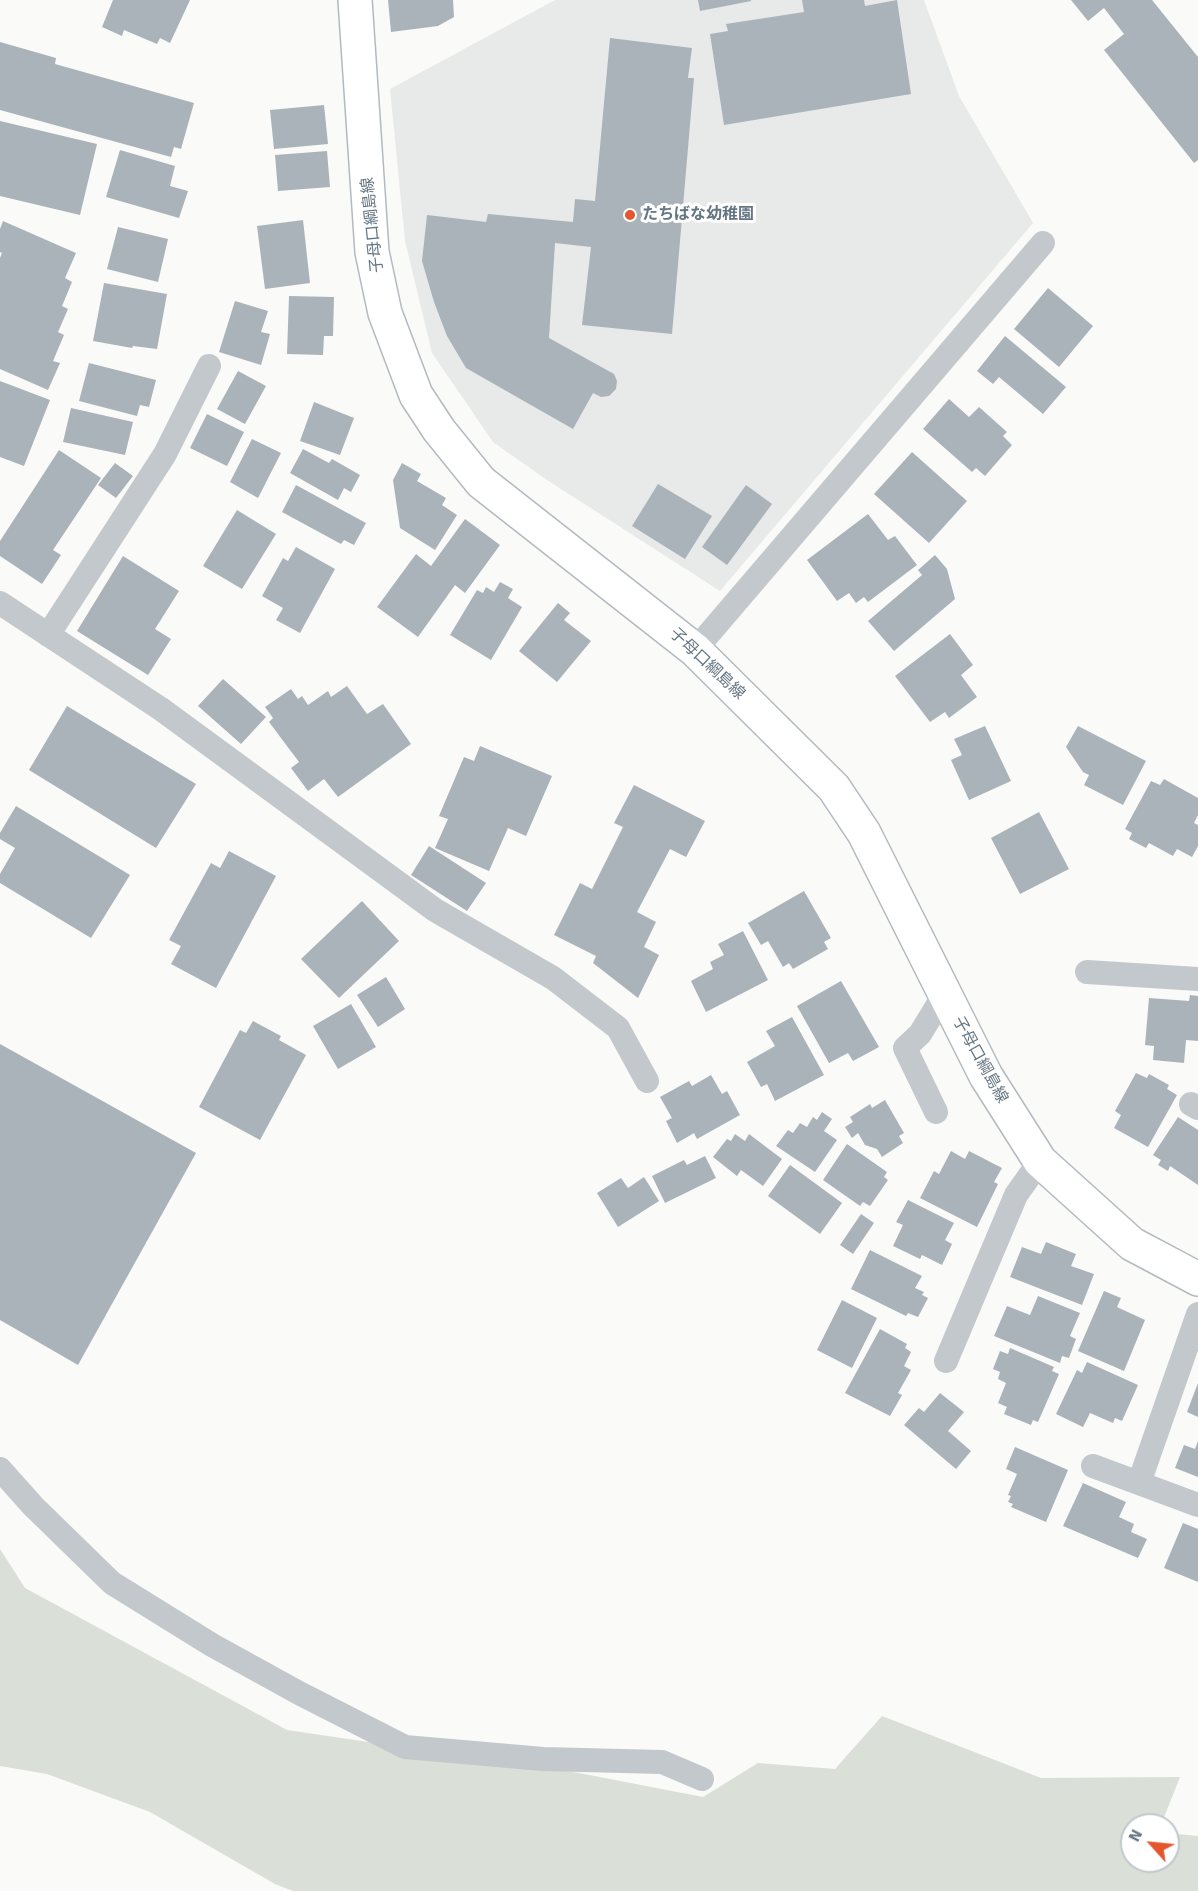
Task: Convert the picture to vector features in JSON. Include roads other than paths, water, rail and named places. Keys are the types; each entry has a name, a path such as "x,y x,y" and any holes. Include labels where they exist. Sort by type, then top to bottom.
{"main road":[{"name":"子母口綱島線","path":"354,0 372,252 385,313 416,395 439,430 481,482 696,650 834,788 864,833 986,1076 1040,1161 1132,1244 1198,1279"}],"lane":[{"path":"696,650 1043,243"},
{"path":"48,635 165,454 209,366"},
{"path":"0,603 161,709 435,910 553,978 618,1028 647,1081"},
{"path":"1087,972 1198,979"},
{"path":"936,1112 905,1048 920,1034 945,993"},
{"path":"946,1361 1016,1195 1040,1161"},
{"path":"1138,1483 1198,1314"},
{"path":"1093,1466 1198,1505"},
{"path":"0,1469 33,1506 112,1583 212,1645 298,1693 405,1747 543,1759 662,1762 702,1779"}],"place":[{"name":"たちばな幼稚園","path":"630,215"}]}
